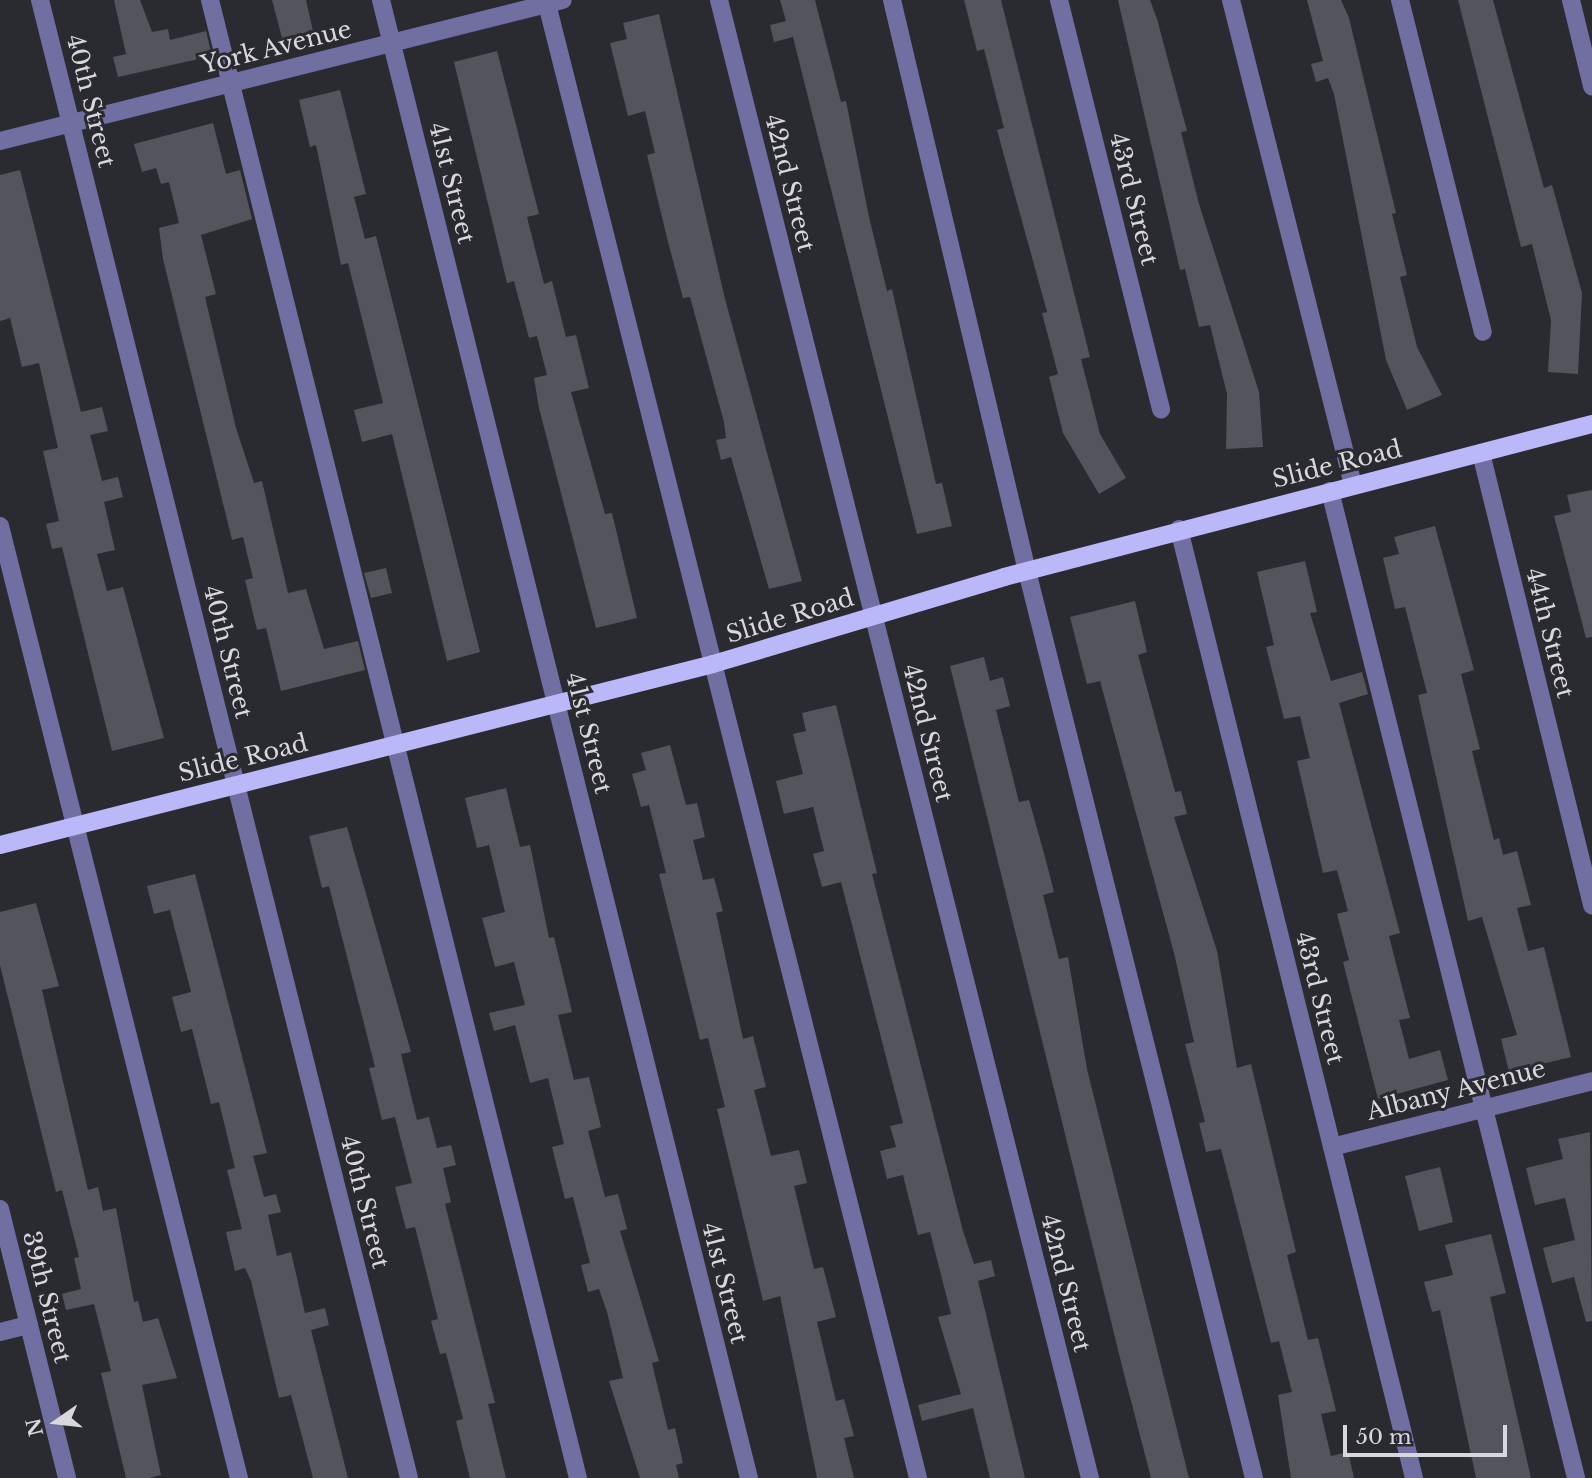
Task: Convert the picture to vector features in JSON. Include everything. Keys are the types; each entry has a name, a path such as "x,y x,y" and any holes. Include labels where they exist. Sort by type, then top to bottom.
{"main road":[{"name":"Slide Road","path":"0,845 713,664 1179,529 1592,424"}],"street":[{"name":"40th Street","path":"40,0 409,1478"},
{"path":"210,0 393,746 578,1478"},
{"name":"41st Street","path":"381,0 749,1478"},
{"name":"42nd Street","path":"719,0 1090,1478"},
{"path":"892,0 1027,571 1254,1478"},
{"name":"43rd Street","path":"1059,0 1161,409"},
{"path":"1231,0 1353,485"},
{"path":"1400,0 1483,332"},
{"path":"1571,0 1592,86"},
{"name":"York Avenue","path":"0,141 552,1"},
{"path":"552,1 713,664 918,1478"},
{"name":"44th Street","path":"1481,453 1592,906"},
{"path":"1330,491 1576,1478"},
{"path":"0,526 239,1478"},
{"name":"43rd Street","path":"1179,529 1414,1478"},
{"name":"Albany Avenue","path":"1332,1147 1592,1081"},
{"name":"39th Street","path":"0,1209 67,1478"},
{"path":"0,1332 29,1325"}],"building":[{"path":"114,0 140,0 152,32 168,29 170,40 206,31 212,56 118,77 113,57 126,54"},
{"path":"272,0 306,0 313,31 282,38"},
{"path":"780,0 815,0 841,102 846,101 869,217 887,291 892,289 936,484 942,483 952,526 917,534 793,37 774,42 770,25 786,21"},
{"path":"964,0 1001,0 1090,357 1081,359 1100,434 1126,478 1099,494 1063,433 1049,377 1058,374 1042,313 1047,312 997,130 1004,128 984,49 977,51"},
{"path":"1118,0 1150,0 1157,19 1187,131 1181,132 1199,204 1259,392 1263,447 1226,449 1227,394 1210,325 1199,327 1185,269 1180,270"},
{"path":"1307,0 1341,0 1349,18 1396,213 1392,214 1407,275 1400,277 1417,347 1442,395 1407,410 1386,360 1334,94 1328,78 1316,82 1311,64 1323,61"},
{"path":"1458,0 1493,0 1544,188 1552,185 1582,293 1578,374 1548,372 1551,320 1532,244 1521,247"},
{"path":"659,14 725,299 802,581 769,589 731,457 721,460 716,440 726,438 724,422 690,297 683,298 668,242 647,155 655,153 645,111 628,116 610,43 627,39 623,23"},
{"path":"497,51 539,214 527,217 544,284 552,281 566,337 576,335 589,388 571,392 605,514 612,513 637,618 596,628 539,408 534,378 547,375 537,336 529,338 514,281 507,283 454,62"},
{"path":"340,90 366,194 354,197 365,239 376,236 480,652 447,661 392,434 362,442 354,410 383,403 348,263 341,265 316,145 310,147 299,100"},
{"path":"213,123 226,174 240,170 252,219 201,235 216,294 205,297 236,428 254,483 262,481 288,593 306,589 324,649 358,641 365,670 281,691 266,628 257,630 245,580 253,578 243,537 232,540 163,259 159,228 179,223 169,182 161,184 156,168 142,172 134,144"},
{"path":"20,170 81,412 102,407 108,431 90,435 102,481 118,477 123,497 104,502 115,550 97,554 107,591 123,587 164,738 112,751 62,547 52,549 46,524 59,521 43,451 58,448 39,363 22,367 10,318 0,321 0,175"},
{"path":"1592,490 1592,637 1586,638 1554,516 1571,512 1567,495"},
{"path":"1435,526 1474,670 1461,674 1480,749 1472,751 1494,840 1499,838 1503,855 1517,851 1531,905 1517,908 1528,951 1544,947 1571,1057 1509,1072 1501,1039 1517,1035 1482,917 1468,921 1418,695 1427,693 1405,607 1395,609 1383,558 1399,554 1394,537"},
{"path":"1305,561 1317,612 1310,613 1331,681 1362,672 1368,694 1339,703 1400,933 1389,936 1410,1018 1399,1020 1409,1059 1440,1050 1448,1080 1378,1099 1343,962 1349,960 1337,914 1348,911 1337,870 1323,873 1297,761 1310,758 1300,716 1284,719 1266,647 1274,645 1257,572"},
{"path":"386,568 392,593 371,598 364,573"},
{"path":"1135,601 1147,652 1138,655 1175,792 1181,791 1187,814 1174,817 1217,951 1237,1068 1251,1064 1296,1252 1287,1255 1308,1340 1318,1338 1336,1411 1321,1414 1331,1456 1348,1452 1354,1478 1291,1478 1278,1395 1292,1392 1279,1341 1271,1343 1221,1149 1206,1152 1199,1123 1205,1122 1185,1044 1194,1042 1174,953 1100,681 1087,684 1070,617"},
{"path":"984,657 990,681 1003,677 1010,706 996,710 1019,802 1029,800 1054,892 1043,895 1059,959 1068,957 1087,1069 1189,1478 1151,1478 1123,1370 950,666"},
{"path":"836,705 877,873 872,874 963,1231 974,1264 991,1260 995,1276 978,1281 1025,1478 990,1478 973,1408 922,1421 918,1405 961,1394 938,1317 951,1314 930,1232 918,1235 903,1175 887,1179 880,1151 896,1147 890,1126 903,1123 841,882 822,887 813,854 824,851 813,807 784,814 776,781 803,774 793,734 806,731 802,713"},
{"path":"670,745 686,805 697,803 705,837 693,840 703,880 714,878 723,911 716,913 743,1039 753,1036 766,1087 754,1090 771,1156 799,1150 807,1183 794,1186 814,1269 823,1267 836,1317 817,1322 836,1401 844,1399 854,1436 844,1438 854,1478 817,1478 780,1296 763,1301 717,1109 725,1107 708,1038 700,1040 659,874 666,873 649,805 641,807 632,774 646,770 641,753"},
{"path":"506,788 520,847 530,845 549,938 554,937 572,1012 558,1015 574,1080 589,1077 601,1127 588,1131 605,1197 618,1194 627,1229 620,1231 659,1361 652,1363 668,1430 675,1428 683,1463 676,1465 679,1478 640,1478 609,1381 623,1378 607,1312 599,1289 588,1292 581,1265 590,1263 573,1197 565,1199 552,1147 564,1144 548,1078 530,1083 515,1025 494,1031 489,1013 525,1005 514,962 495,967 482,918 505,912 489,845 477,848 465,798"},
{"path":"347,827 411,1052 401,1054 417,1120 429,1117 437,1148 451,1145 456,1165 443,1168 451,1202 445,1204 495,1403 488,1404 506,1478 470,1478 456,1421 463,1419 446,1353 440,1354 431,1321 438,1319 415,1227 406,1229 395,1187 412,1183 395,1117 382,1120 369,1068 375,1067 329,886 322,888 309,836"},
{"path":"195,874 267,1153 253,1156 264,1197 276,1194 281,1212 268,1215 277,1256 291,1252 305,1313 325,1308 329,1325 311,1330 348,1478 313,1478 291,1395 279,1398 251,1281 245,1268 235,1271 226,1232 242,1229 227,1170 235,1168 219,1102 211,1104 192,1029 181,1032 172,997 191,992 170,910 154,914 147,886"},
{"path":"36,903 59,986 42,990 88,1190 98,1187 103,1211 116,1208 134,1302 138,1301 143,1322 158,1318 177,1378 142,1385 161,1475 149,1478 126,1478 101,1373 111,1371 94,1304 66,1310 62,1294 81,1289 74,1258 79,1257 62,1190 56,1192 0,965 0,912"},
{"path":"1590,1132 1592,1321 1586,1322 1574,1277 1552,1283 1543,1248 1575,1240 1565,1198 1535,1205 1526,1168 1563,1159 1558,1139"},
{"path":"1440,1167 1453,1222 1419,1231 1405,1176"},
{"path":"1491,1234 1506,1293 1490,1297 1531,1478 1476,1478 1440,1310 1432,1312 1424,1282 1453,1275 1445,1245"}]}
